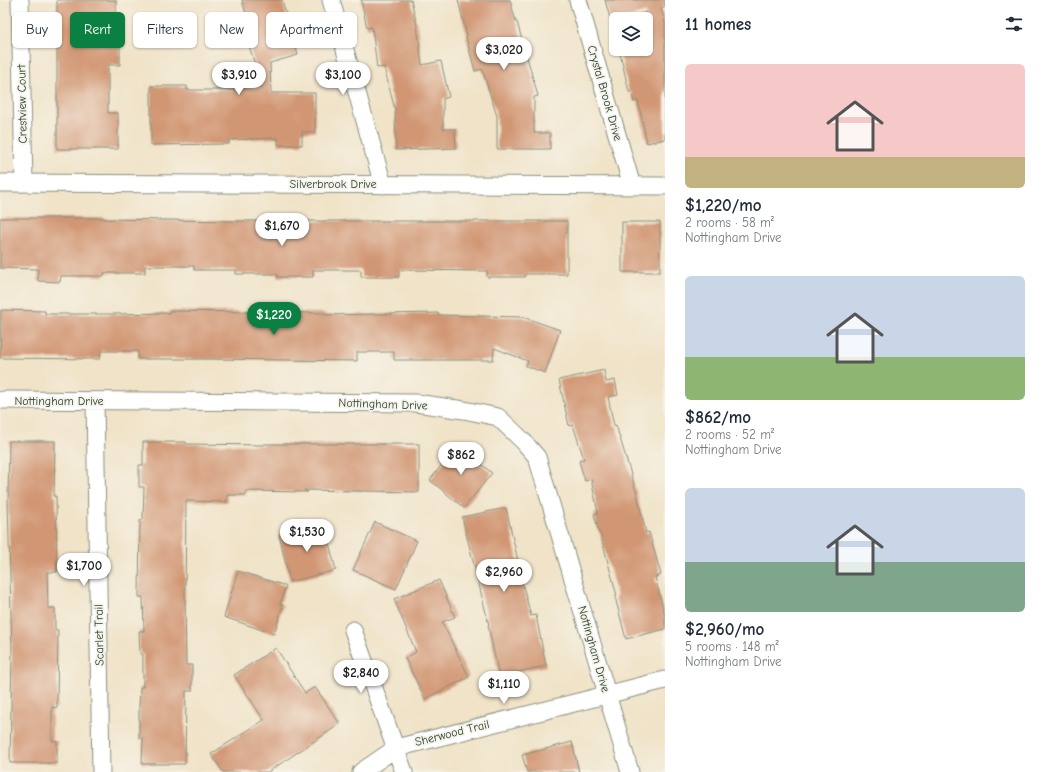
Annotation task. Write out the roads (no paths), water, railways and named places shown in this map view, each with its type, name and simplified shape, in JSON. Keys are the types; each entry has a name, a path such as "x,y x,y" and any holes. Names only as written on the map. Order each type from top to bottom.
{"street":[{"name":"Crestview Court","path":"20,0 24,183"},
{"path":"331,0 383,184"},
{"name":"Crystal Brook Drive","path":"578,0 632,186"},
{"name":"Silverbrook Drive","path":"0,183 665,186"},
{"name":"Nottingham Drive","path":"3,400 416,403 498,417 523,440 537,457 630,772"},
{"name":"Scarlet Trail","path":"95,401 101,772"},
{"path":"353,630 404,772"},
{"name":"Sherwood Trail","path":"361,772 396,748 665,680"}]}
